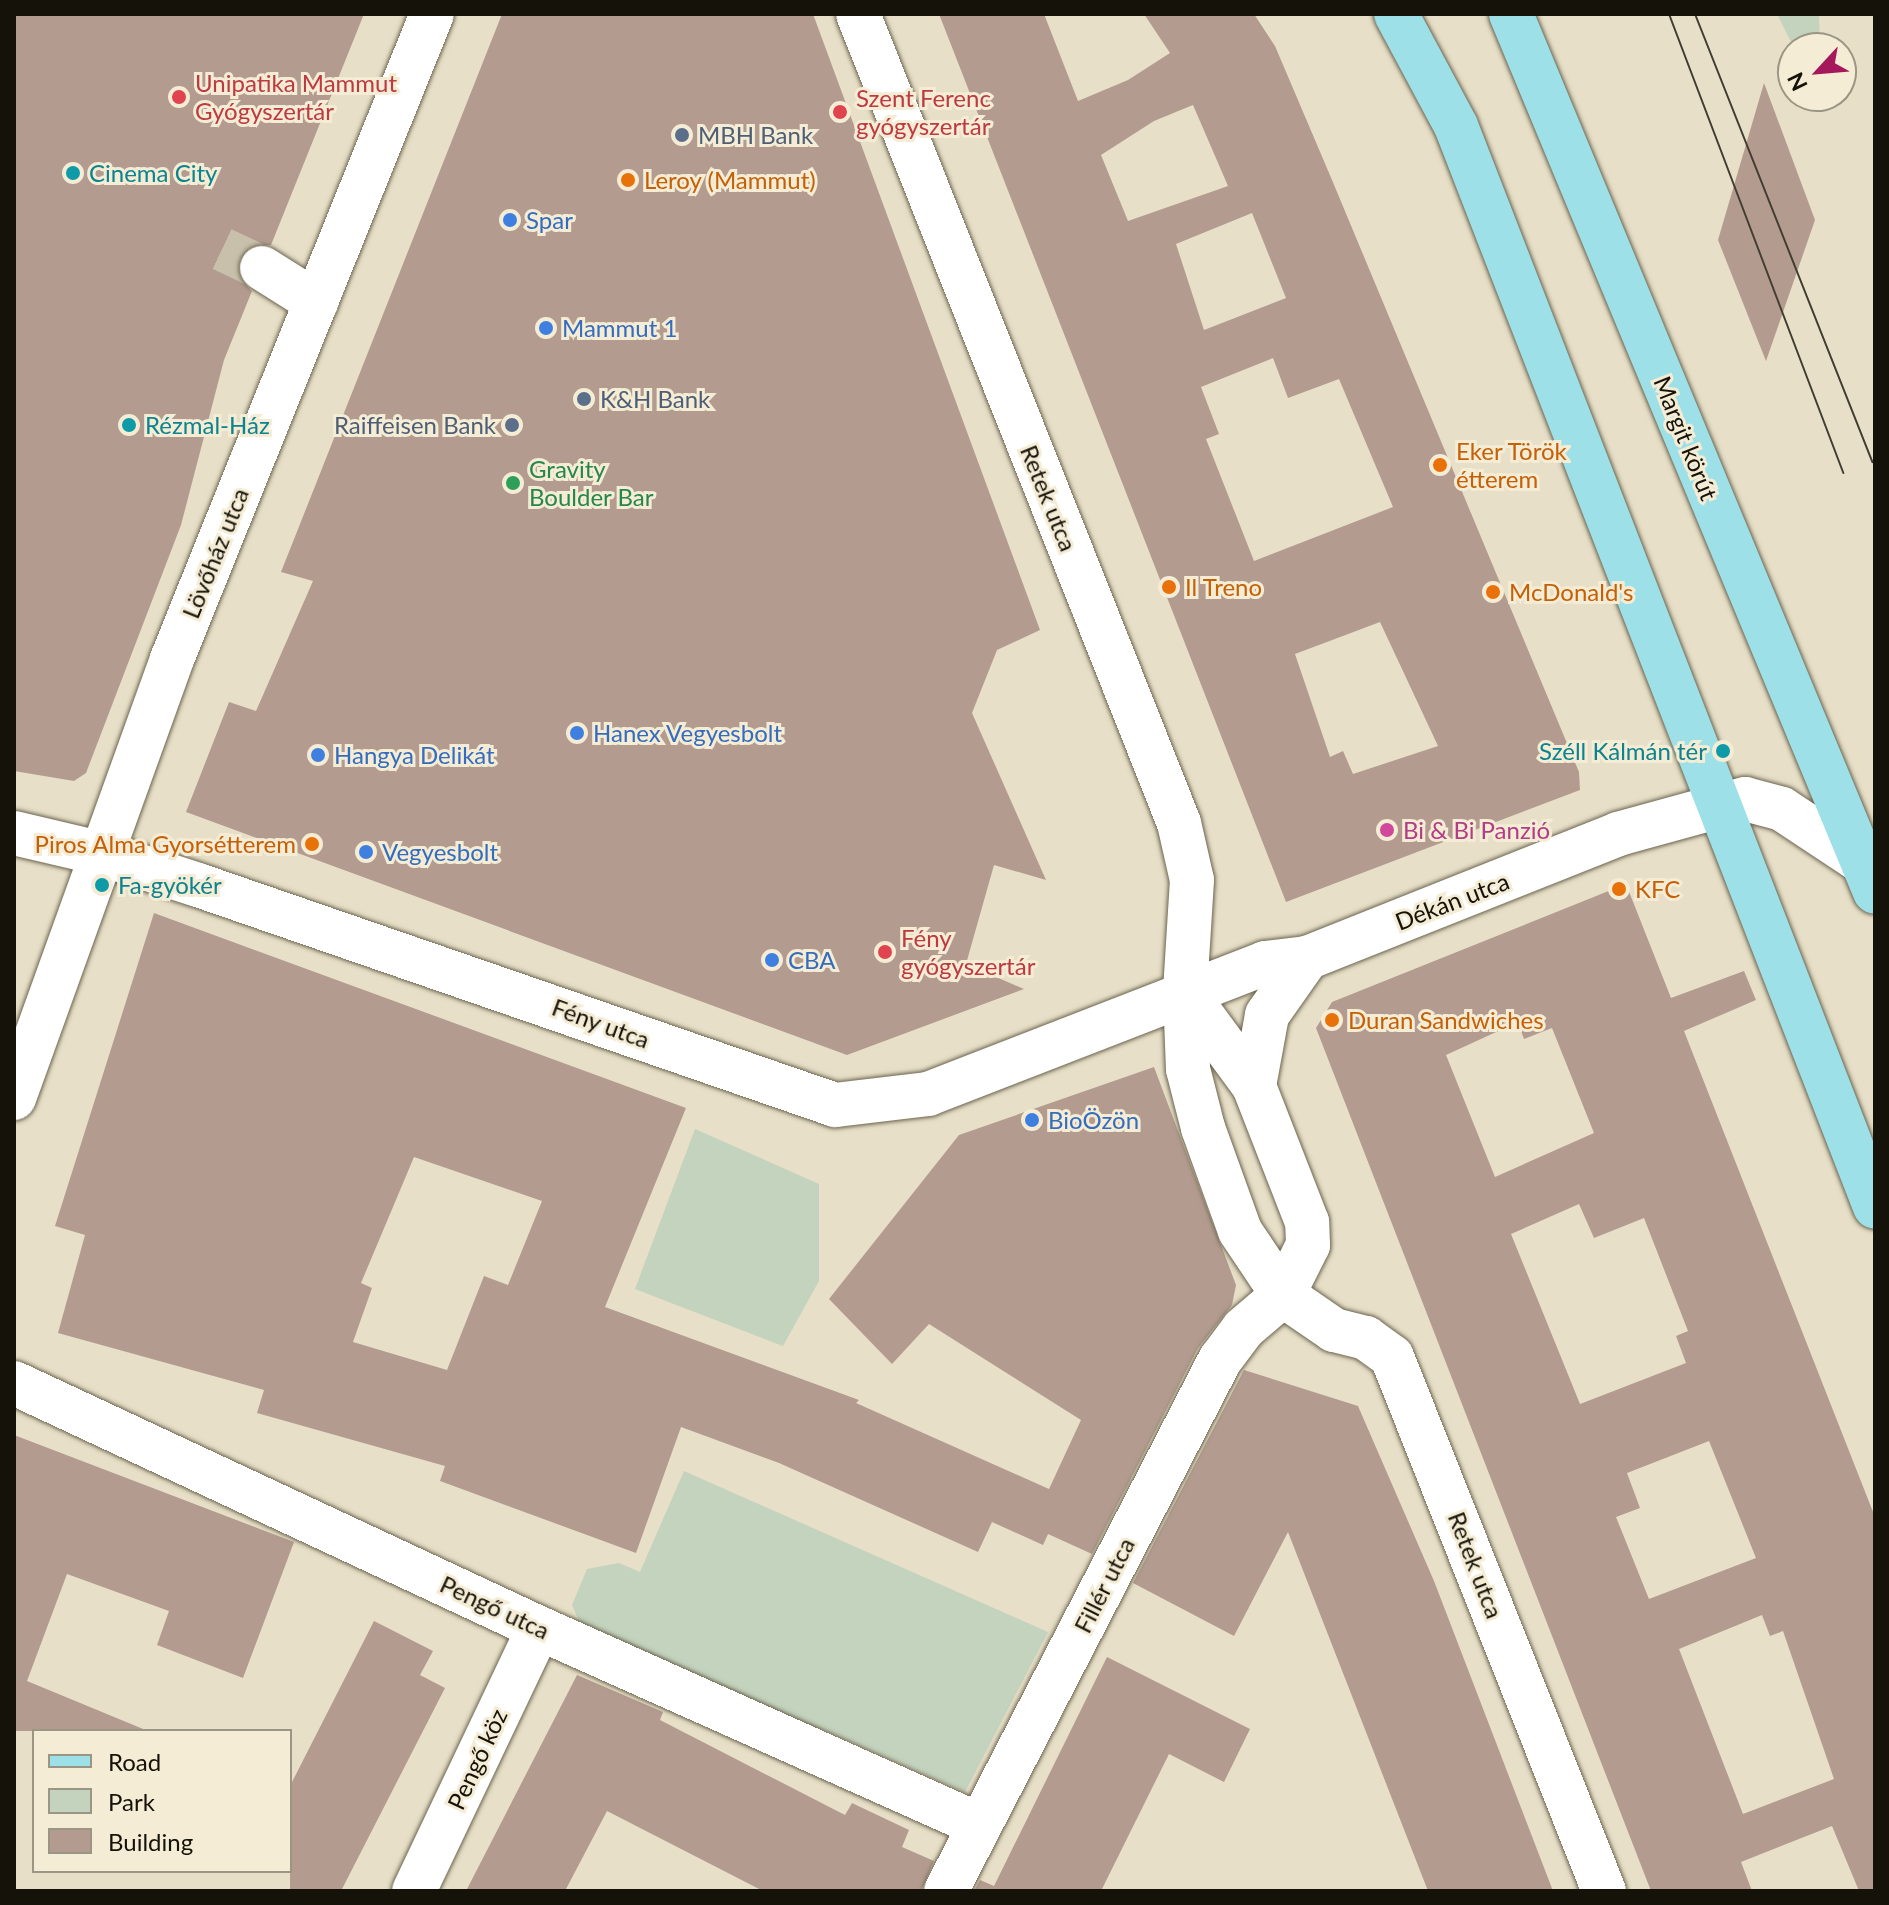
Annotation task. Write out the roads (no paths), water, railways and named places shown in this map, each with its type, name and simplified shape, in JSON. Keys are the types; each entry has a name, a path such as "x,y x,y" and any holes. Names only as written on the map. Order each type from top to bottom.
{"main road":[{"path":"1396,14 1456,126 1875,1207"},
{"name":"Margit körút","path":"1517,19 1869,877"}],"street":[{"name":"Lövőház utca","path":"14,1098 78,928 99,853 432,14"},
{"name":"Retek utca","path":"858,14 1179,823 1192,880 1185,992 1188,1069 1203,1128 1240,1231 1283,1295 1334,1330 1366,1338 1392,1357 1604,1891"},
{"path":"262,268 316,302"},
{"path":"1718,807 1745,799 1765,803 1869,877"},
{"name":"Dékán utca","path":"1185,992 1265,963 1307,958 1618,834 1718,807"},
{"name":"Fény utca","path":"14,833 99,853 835,1105 928,1094 1185,992"},
{"path":"1254,1086 1267,1015 1307,958"},
{"path":"1185,992 1254,1086 1307,1222 1308,1245 1283,1295"},
{"name":"Fillér utca","path":"946,1891 1220,1360 1243,1329 1283,1295"},
{"name":"Pengő utca","path":"14,1383 539,1628 980,1825"},
{"name":"Pengő köz","path":"414,1891 539,1628"}],"tunnel":[{"path":"222,249 262,268"}],"tram line":[{"path":"1669,14 1843,473"},
{"path":"1695,14 1872,462"}],"place":[{"name":"Unipatika Mammut Gyógyszertár","path":"179,97"},
{"name":"Szent Ferenc gyógyszertár","path":"840,112"},
{"name":"MBH Bank","path":"682,135"},
{"name":"Cinema City","path":"73,173"},
{"name":"Leroy (Mammut)","path":"628,180"},
{"name":"Spar","path":"510,220"},
{"name":"Mammut 1","path":"546,328"},
{"name":"K&H Bank","path":"584,399"},
{"name":"Rézmal-Ház","path":"129,425"},
{"name":"Raiffeisen Bank","path":"512,425"},
{"name":"Eker Török étterem","path":"1440,465"},
{"name":"Gravity Boulder Bar","path":"513,483"},
{"name":"Il Treno","path":"1169,587"},
{"name":"McDonald's","path":"1493,592"},
{"name":"Hanex Vegyesbolt","path":"577,733"},
{"name":"Széll Kálmán tér","path":"1723,751"},
{"name":"Hangya Delikát","path":"318,755"},
{"name":"Bi & Bi Panzió","path":"1387,830"},
{"name":"Piros Alma Gyorsétterem","path":"312,844"},
{"name":"Vegyesbolt","path":"366,852"},
{"name":"Fa-gyökér","path":"102,885"},
{"name":"KFC","path":"1619,889"},
{"name":"Fény gyógyszertár","path":"885,952"},
{"name":"CBA","path":"772,960"},
{"name":"Duran Sandwiches","path":"1332,1020"},
{"name":"BioÖzön","path":"1032,1120"}]}
